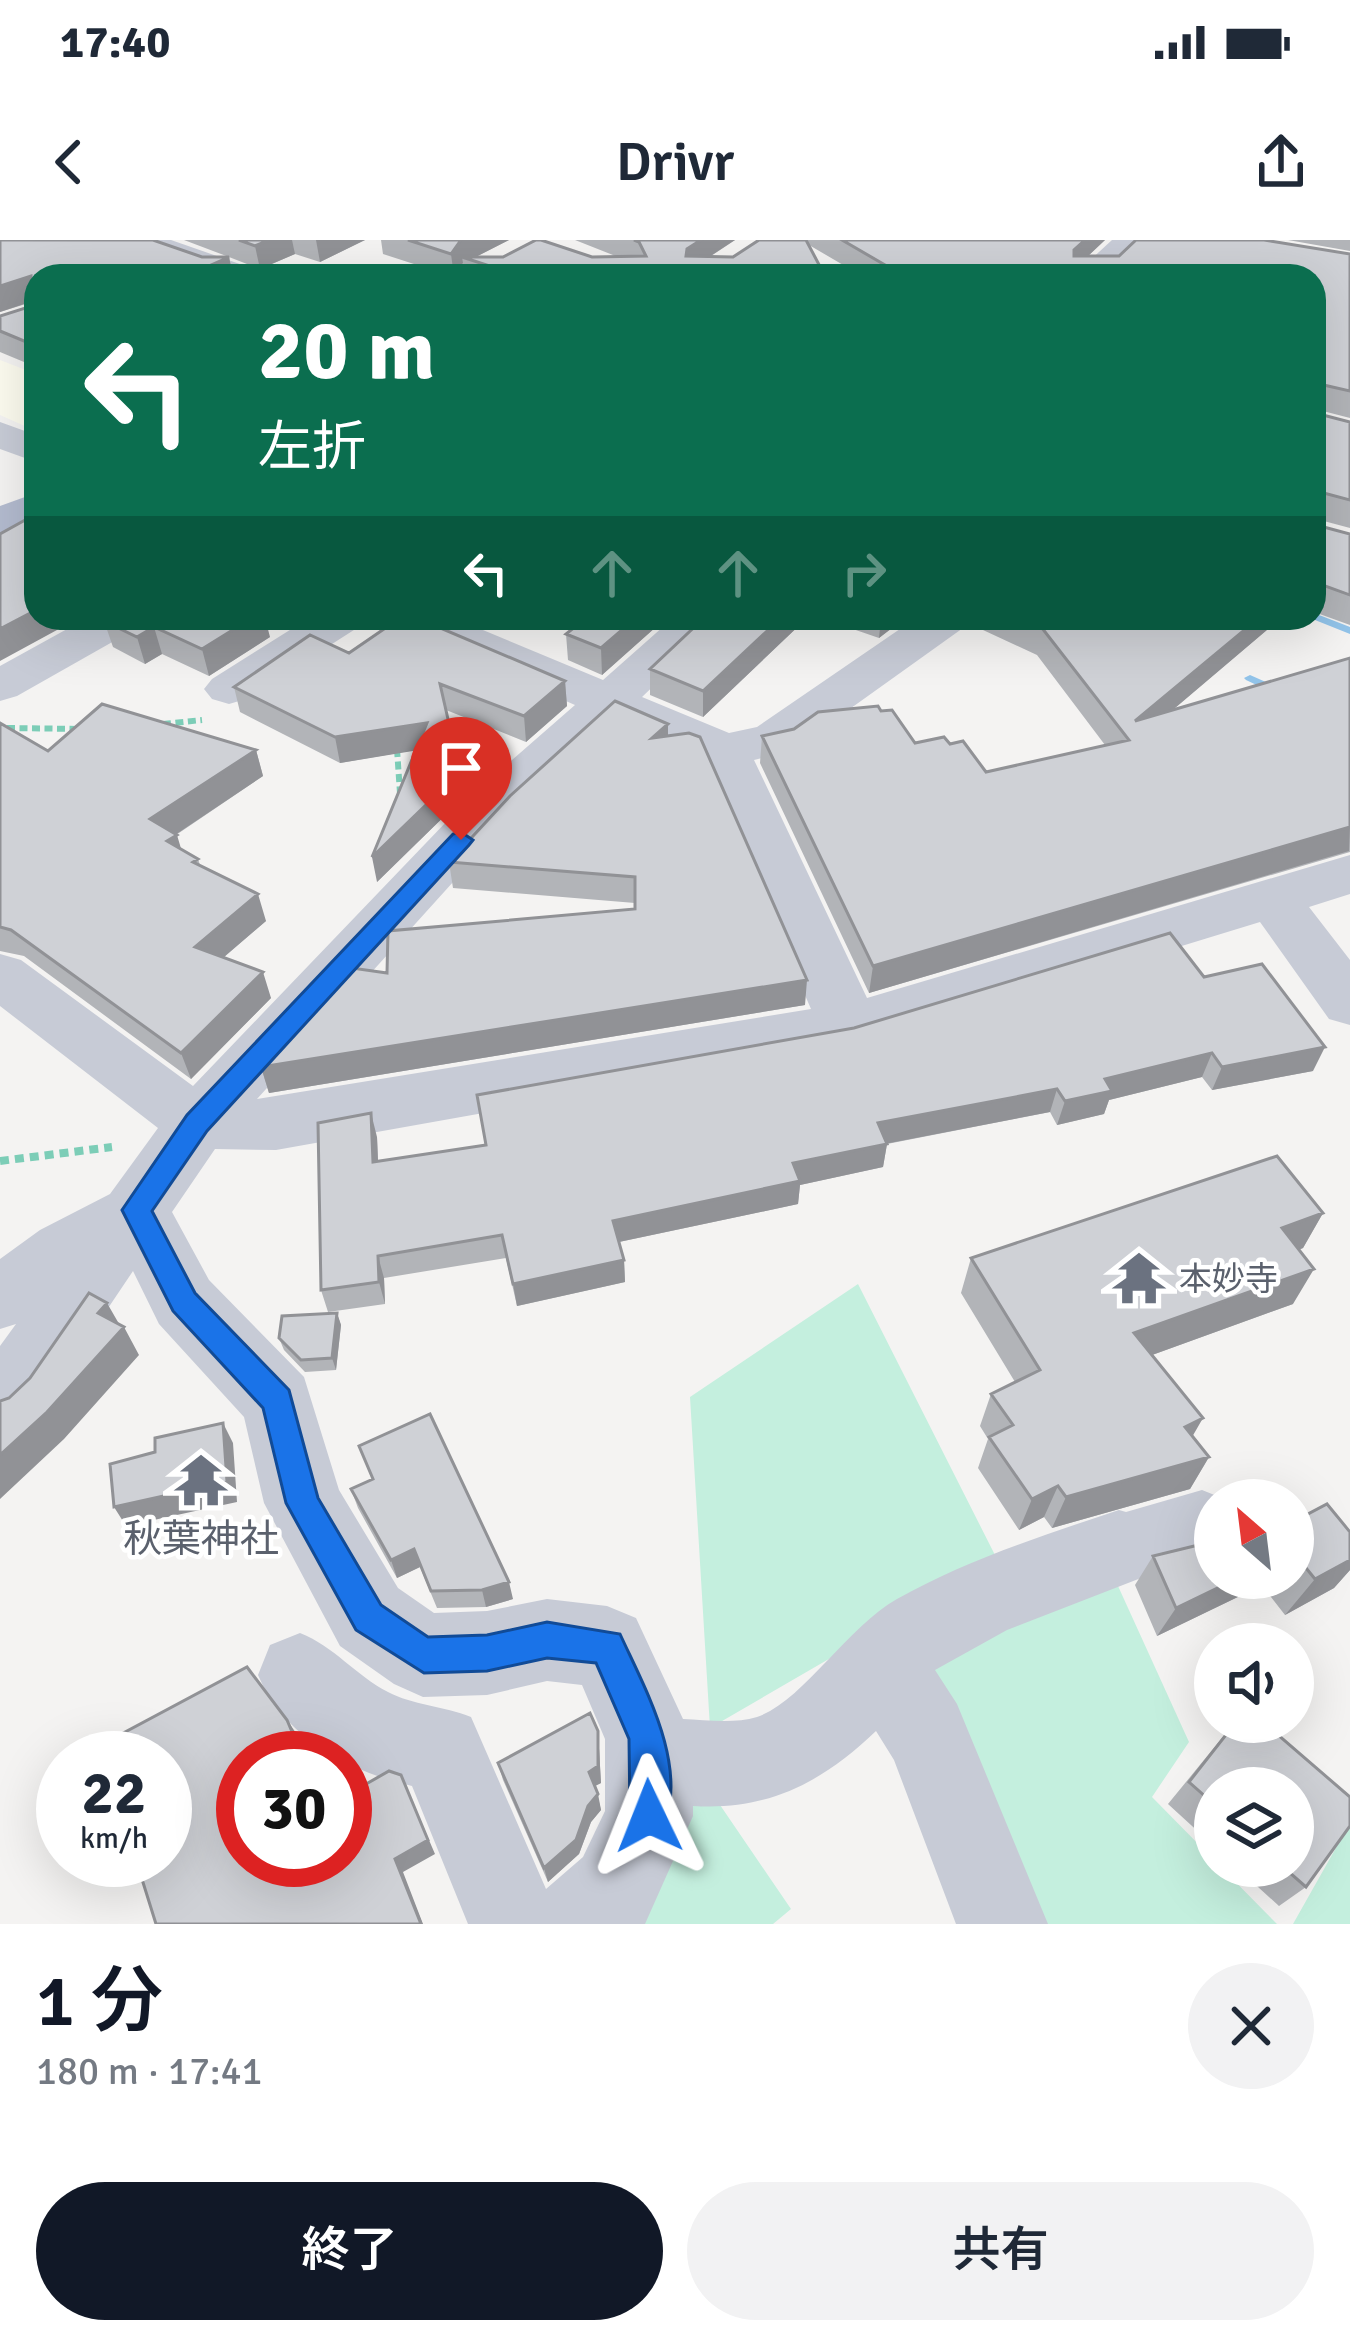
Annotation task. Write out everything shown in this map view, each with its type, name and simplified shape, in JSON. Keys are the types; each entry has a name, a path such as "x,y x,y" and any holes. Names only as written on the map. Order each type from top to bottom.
{"street":[{"path":"139,240 189,246 221,264"},
{"path":"1104,264 1132,240"},
{"path":"149,264 189,246"},
{"path":"0,686 100,630"},
{"path":"229,689 322,630"},
{"path":"443,630 724,750 773,740 930,630"},
{"path":"0,1396 19,1379 197,1123 491,808 688,630"},
{"path":"724,750 849,1025"},
{"path":"0,975 197,1123 276,1125 849,1025 1350,874"},
{"path":"1272,898 1350,1004"},
{"path":"0,1299 64,1250 136,1210"},
{"path":"136,1210 184,1302 278,1401 303,1503 369,1617 424,1655 487,1653 547,1640 607,1647 648,1738 649,1816 615,1889 577,1924"},
{"path":"647,1760 730,1767 787,1753 849,1698 893,1648 983,1595 1156,1539"},
{"path":"880,1662 927,1733 1002,1924"},
{"path":"300,1676 350,1721 384,1739 440,1748 514,1924"}],"path":[{"path":"396,733 399,803"},
{"path":"0,1161 139,1144 197,1123"}],"shaded area":[{"path":"0,360 24,369 24,426 0,415"}],"green space":[{"path":"858,1284 998,1561 710,1728 690,1397"},
{"path":"1113,1575 1189,1742 1152,1797 1194,1840 1194,1887 1241,1887 1277,1924 1021,1924 909,1668"},
{"path":"674,1792 718,1802 791,1909 773,1924 613,1924"},
{"path":"1350,1823 1350,1924 1293,1924"}],"building":[{"path":"0,240 153,240 202,257 229,257 213,264 24,264 24,278 0,286"},
{"path":"408,240 461,240 451,254"},
{"path":"536,240 592,257 646,256 634,240 701,240 687,249 686,256 733,257 759,240 806,240 819,264 484,264 462,257 503,257"},
{"path":"842,240 1085,240 1074,256 1119,256 1136,240 1264,240 1350,254 1350,391 1326,386 1326,264 883,264"},
{"path":"24,308 24,341 0,331 0,316"},
{"path":"1326,416 1350,422 1350,500 1326,494"},
{"path":"24,521 24,616 0,629 0,534"},
{"path":"1326,528 1350,534 1350,595 1326,586"},
{"path":"123,630 149,630 137,637"},
{"path":"161,630 233,630 202,649"},
{"path":"383,630 445,630 565,681 524,716 440,684 460,772 372,857 427,723 335,737 234,687 310,635 349,653"},
{"path":"571,630 622,630 601,648 566,634"},
{"path":"691,630 768,630 703,691 650,669"},
{"path":"1044,630 1245,630 1135,721 1350,658 1350,827 873,966 762,736 794,729 818,712 878,706 881,711 892,710 915,743 944,737 950,744 963,741 986,772 1129,740"},
{"path":"615,701 668,724 652,738 689,733 700,737 807,980 261,1067 352,968 387,973 388,931 635,909 635,877 449,862 510,796"},
{"path":"102,704 256,750 150,819 177,835 167,841 198,859 193,862 258,894 195,947 263,972 181,1053 11,930 0,927 0,723 48,751"},
{"path":"1170,933 1204,977 1262,964 1325,1047 1222,1067 1212,1053 1105,1079 1112,1091 1065,1101 1057,1089 878,1123 887,1144 793,1163 800,1181 613,1221 624,1260 513,1284 502,1235 378,1256 379,1282 321,1290 318,1123 371,1113 373,1162 486,1145 477,1095 854,1028"},
{"path":"1277,1156 1323,1213 1282,1228 1314,1269 1134,1333 1203,1418 1185,1427 1209,1457 1066,1497 1058,1486 1032,1499 989,1437 1013,1425 991,1394 1040,1370 971,1258"},
{"path":"89,1293 107,1303 98,1313 124,1327 47,1412 0,1455 0,1401 30,1378"},
{"path":"337,1313 332,1358 301,1360 279,1338 282,1316"},
{"path":"430,1414 509,1582 482,1590 431,1591 414,1549 391,1560 351,1489 373,1479 359,1446"},
{"path":"223,1423 227,1482 114,1507 110,1464 155,1452 155,1438"},
{"path":"1327,1504 1350,1532 1350,1560 1315,1579 1314,1578 1314,1511"},
{"path":"1194,1546 1195,1599 1176,1608 1153,1556"},
{"path":"247,1667 292,1731 216,1731 216,1887 372,1887 372,1781 389,1771 401,1775 428,1840 395,1859 421,1924 156,1924 144,1887 192,1887 192,1731 127,1731"},
{"path":"590,1713 598,1731 598,1766 589,1772 598,1794 588,1806 576,1840 544,1868 498,1763"},
{"path":"1220,1743 1287,1743 1350,1797 1350,1826 1314,1876 1314,1767 1201,1767"}],"waterway":[{"path":"1326,621 1350,631"},
{"path":"1250,678 1280,692"}],"place":[{"name":"本妙寺","path":"1139,1278"},
{"name":"秋葉神社","path":"201,1480"}],"route":[{"path":"461,840 197,1123 136,1210 184,1302 278,1401 303,1503 369,1617 424,1655 487,1653 547,1640 607,1647 648,1738 649,1816"}]}
